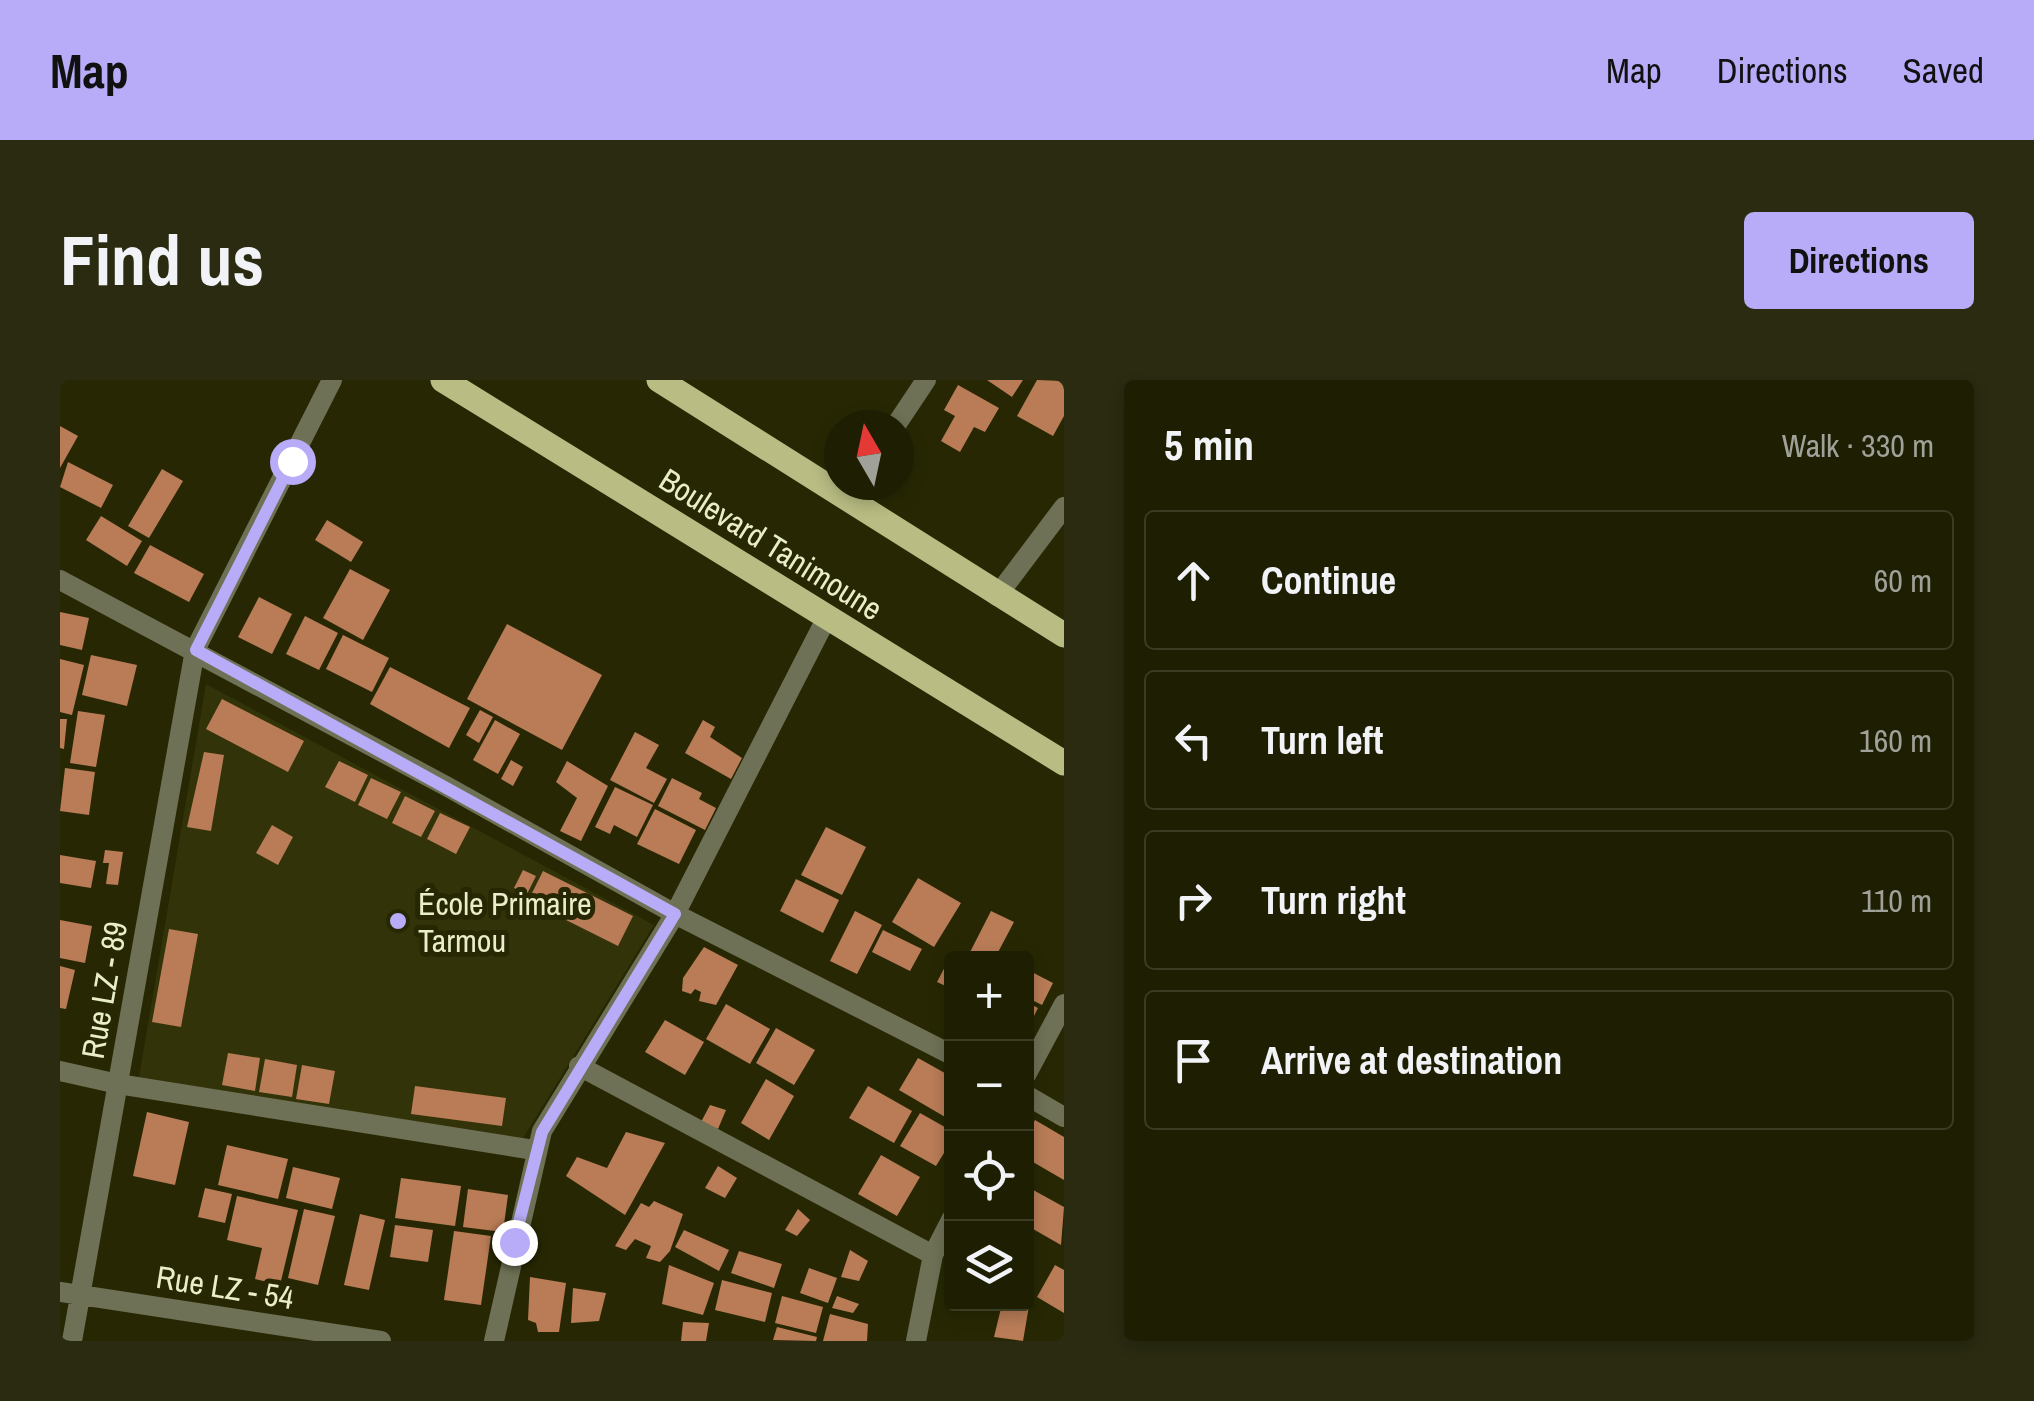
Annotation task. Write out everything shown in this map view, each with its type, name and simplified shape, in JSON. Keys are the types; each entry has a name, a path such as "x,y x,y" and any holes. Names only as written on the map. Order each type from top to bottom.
{"main road":[{"name":"Boulevard Tanimoune","path":"443,380 1064,763"},
{"path":"659,380 824,477"},
{"path":"861,500 997,596 1064,635"}],"street":[{"name":"Rue LZ - 89","path":"72,1341 70,1294 118,1084 196,650 332,380"},
{"path":"906,410 926,380"},
{"path":"997,596 1064,507"},
{"path":"60,580 196,650 675,914 944,1051"},
{"path":"494,1341 534,1150 579,1066 675,914 827,617"},
{"path":"1034,1060 1064,1004"},
{"path":"579,1066 934,1256"},
{"path":"60,1071 118,1084 534,1150"},
{"path":"1034,1100 1064,1117"},
{"path":"916,1341 934,1256 951,1221"},
{"name":"Rue LZ - 54","path":"70,1294 380,1341"}],"shaded area":[{"path":"206,684 654,925 522,1140 139,1077"}],"building":[{"path":"987,380 1023,380 1012,397"},
{"path":"1037,380 1064,381 1064,416 1053,436 1017,416"},
{"path":"958,385 999,408 985,432 974,427 960,452 941,441 955,416 944,410"},
{"path":"60,426 78,436 60,468"},
{"path":"68,462 113,485 101,508 60,487"},
{"path":"162,469 183,481 149,538 128,526"},
{"path":"101,516 142,541 127,566 86,540"},
{"path":"327,520 363,542 351,562 315,540"},
{"path":"150,545 204,574 189,602 134,573"},
{"path":"350,569 390,590 363,640 323,618"},
{"path":"259,597 292,614 272,654 238,637"},
{"path":"60,612 89,618 82,650 60,645"},
{"path":"305,616 338,633 319,670 286,654"},
{"path":"507,624 602,675 562,750 467,699"},
{"path":"343,635 389,658 372,692 326,669"},
{"path":"91,655 137,665 127,706 82,695"},
{"path":"60,659 84,665 72,715 60,712"},
{"path":"390,667 470,708 449,748 370,704"},
{"path":"222,699 304,741 288,772 206,729"},
{"path":"480,710 493,717 479,743 466,735"},
{"path":"78,711 105,715 96,767 70,763"},
{"path":"60,719 67,719 64,749 60,748"},
{"path":"495,720 520,734 498,774 473,760"},
{"path":"703,720 715,727 710,737 742,758 731,779 685,753"},
{"path":"635,732 659,745 646,768 667,779 654,803 610,780"},
{"path":"204,752 224,755 211,831 187,827"},
{"path":"511,760 523,767 513,786 501,779"},
{"path":"339,761 368,775 355,802 325,787"},
{"path":"567,761 608,786 581,841 560,831 577,798 556,782"},
{"path":"65,768 95,772 89,815 60,811"},
{"path":"371,778 401,792 387,819 358,805"},
{"path":"672,778 702,793 699,799 716,808 705,830 658,806"},
{"path":"615,787 653,805 637,837 614,825 610,834 595,827"},
{"path":"405,796 435,811 421,837 392,823"},
{"path":"655,809 696,830 679,864 637,844"},
{"path":"440,813 470,827 456,854 427,839"},
{"path":"272,825 293,837 278,865 256,853"},
{"path":"826,827 866,847 842,895 801,875"},
{"path":"105,850 123,852 118,885 106,884 109,863 103,863"},
{"path":"60,855 96,861 91,888 60,883"},
{"path":"523,870 536,876 527,894 514,888"},
{"path":"543,871 633,916 618,946 528,901"},
{"path":"918,878 961,903 934,947 892,922"},
{"path":"796,879 839,900 823,933 780,911"},
{"path":"855,911 882,925 857,974 830,961"},
{"path":"991,911 1014,922 999,951 971,951"},
{"path":"60,920 92,926 85,963 60,958"},
{"path":"169,929 198,934 181,1027 152,1022"},
{"path":"883,930 922,949 910,971 872,952"},
{"path":"704,947 738,965 716,1005 699,1001 701,992 695,989 691,994 682,991 683,978"},
{"path":"60,966 75,970 66,1009 60,1008"},
{"path":"1034,973 1053,983 1042,1005 1034,1001"},
{"path":"726,1004 770,1029 750,1064 706,1039"},
{"path":"665,1020 704,1042 685,1075 645,1052"},
{"path":"776,1028 815,1050 794,1085 756,1063"},
{"path":"228,1053 260,1058 255,1091 222,1085"},
{"path":"918,1058 944,1073 944,1116 899,1090"},
{"path":"265,1059 297,1065 292,1097 259,1092"},
{"path":"302,1065 335,1071 329,1104 296,1099"},
{"path":"766,1079 794,1096 769,1140 741,1123"},
{"path":"415,1086 506,1098 502,1126 411,1114"},
{"path":"868,1086 912,1111 894,1143 849,1118"},
{"path":"710,1105 726,1110 718,1129 701,1122"},
{"path":"147,1112 189,1122 175,1185 133,1176"},
{"path":"920,1113 944,1126 944,1153 936,1166 900,1146"},
{"path":"1034,1122 1064,1137 1064,1180 1034,1163"},
{"path":"626,1132 665,1143 625,1215 566,1176 577,1157 607,1168"},
{"path":"227,1145 288,1159 278,1199 218,1185"},
{"path":"881,1155 920,1177 897,1216 858,1194"},
{"path":"718,1166 737,1178 725,1198 705,1188"},
{"path":"293,1167 340,1178 332,1209 286,1198"},
{"path":"401,1178 461,1186 455,1226 395,1218"},
{"path":"205,1188 232,1194 225,1223 198,1217"},
{"path":"468,1189 508,1195 503,1232 463,1227"},
{"path":"1034,1190 1064,1207 1061,1245 1034,1230"},
{"path":"237,1196 298,1210 280,1285 255,1279 262,1248 227,1240"},
{"path":"654,1201 683,1214 670,1251 660,1262 646,1258 651,1246 635,1239 626,1250 615,1246 641,1203 649,1207"},
{"path":"304,1209 335,1216 318,1285 288,1278"},
{"path":"798,1209 810,1220 797,1236 785,1230"},
{"path":"360,1214 385,1220 369,1290 344,1285"},
{"path":"395,1225 433,1230 428,1262 390,1257"},
{"path":"684,1230 729,1250 719,1271 675,1247"},
{"path":"454,1231 491,1236 481,1305 444,1300"},
{"path":"850,1250 868,1261 859,1281 841,1277"},
{"path":"739,1251 782,1264 774,1288 731,1273"},
{"path":"669,1265 714,1283 703,1315 662,1304"},
{"path":"1055,1265 1064,1270 1064,1313 1037,1297"},
{"path":"809,1268 837,1278 828,1303 800,1293"},
{"path":"530,1277 566,1283 559,1332 538,1332 536,1323 528,1320"},
{"path":"722,1280 772,1293 765,1322 715,1310"},
{"path":"573,1288 606,1293 599,1321 571,1323"},
{"path":"782,1296 823,1307 816,1333 775,1323"},
{"path":"837,1296 859,1304 853,1313 832,1308"},
{"path":"1000,1311 1028,1311 1023,1341 994,1337"},
{"path":"830,1314 868,1324 867,1341 823,1341"},
{"path":"683,1322 709,1323 706,1341 681,1341"},
{"path":"777,1327 817,1337 816,1341 773,1340"}],"place":[{"name":"École Primaire Tarmou","path":"398,921"}],"route":[{"path":"292,461 196,650 675,914 542,1132 534,1150 514,1242"}]}
